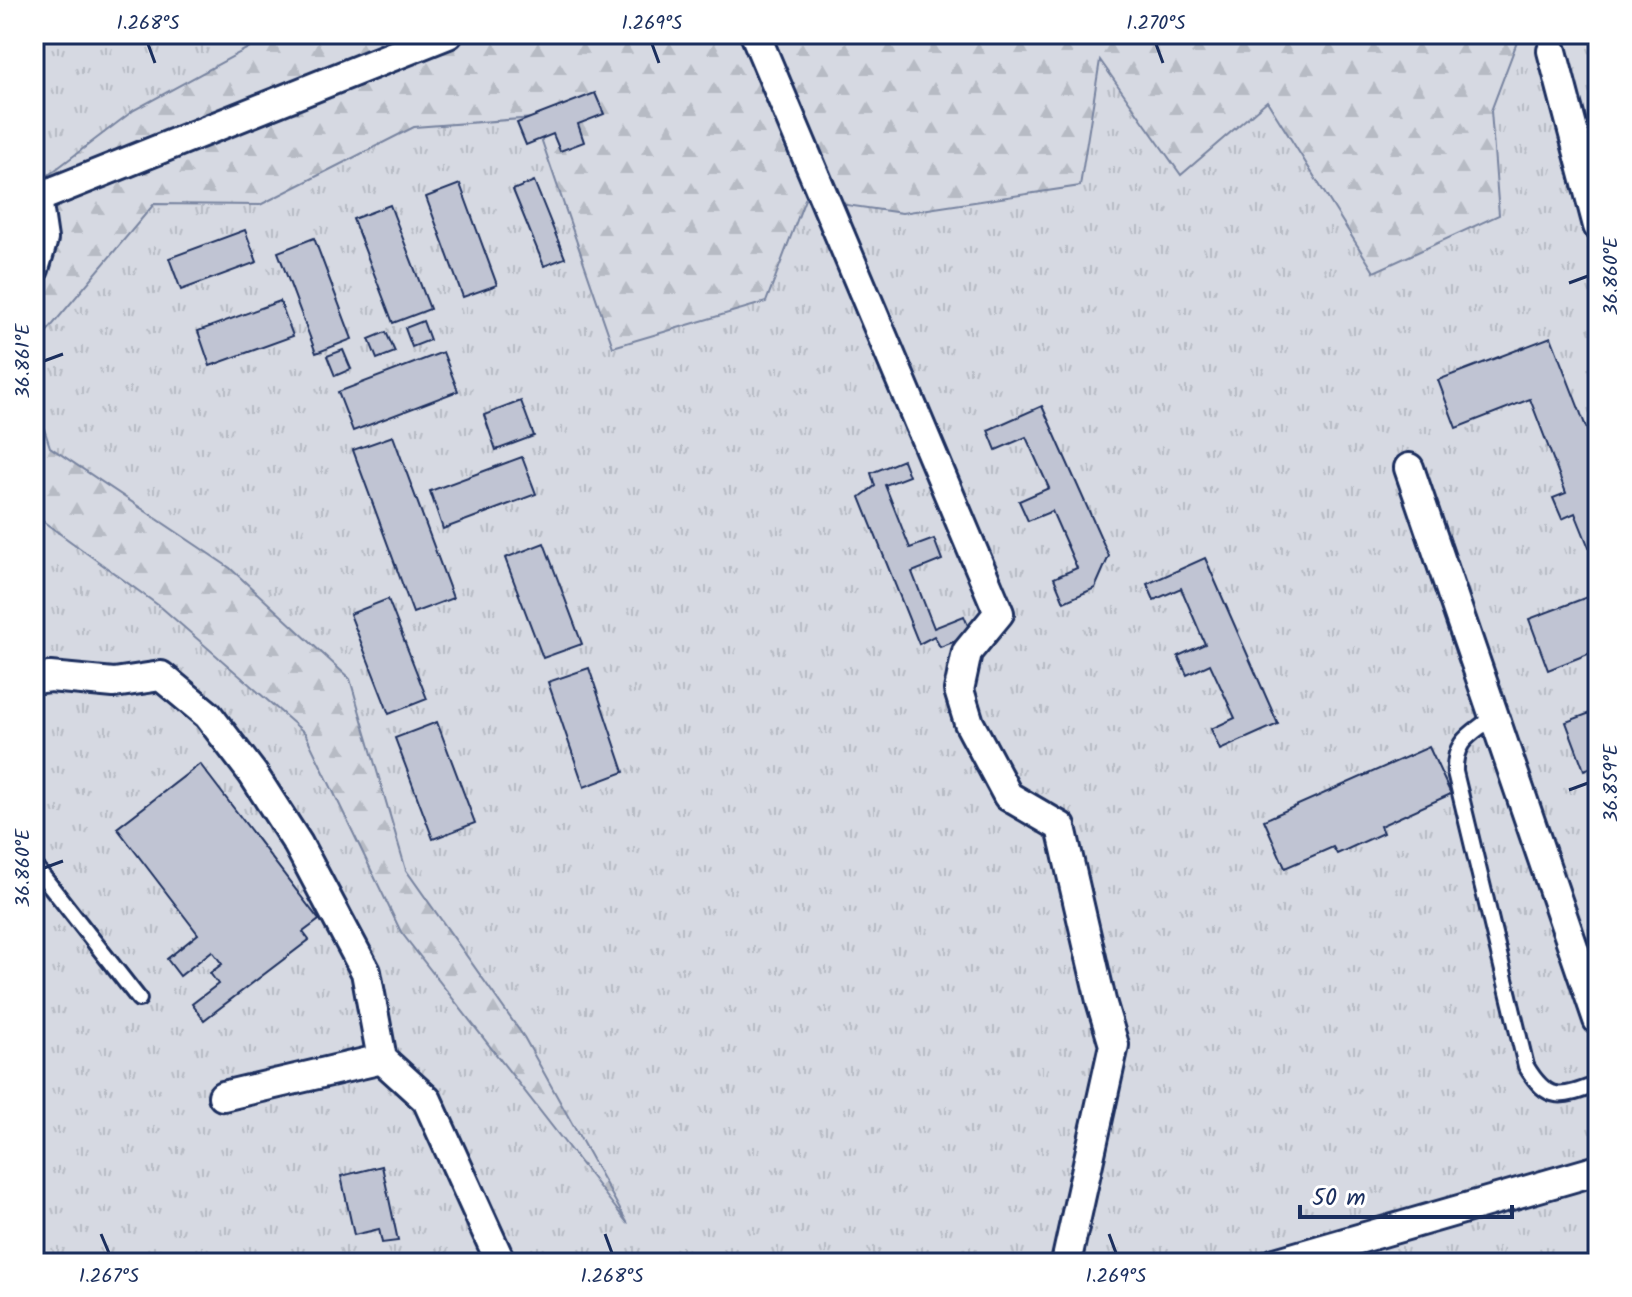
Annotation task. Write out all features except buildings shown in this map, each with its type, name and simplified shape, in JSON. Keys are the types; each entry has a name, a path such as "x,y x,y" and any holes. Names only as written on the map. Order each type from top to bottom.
{"street":[{"path":"34,269 43,239 35,197 448,34"},
{"path":"755,34 999,613 967,652 959,690 969,723 1008,796 1061,827 1114,1045 1066,1263"},
{"path":"1552,51 1598,226"},
{"path":"1409,468 1598,1020"},
{"path":"34,679 50,677 114,683 161,676 208,715 253,774 298,844 366,972 382,1059 427,1100 501,1263"},
{"path":"223,1096 382,1059"},
{"path":"1275,1263 1598,1170"}],"lane":[{"path":"1494,716 1458,745 1454,756 1455,772 1526,1066 1536,1083 1548,1094 1568,1096 1598,1084"},
{"path":"34,865 139,999"}],"green space":[{"path":"34,34 1598,34 1598,1263 34,1263"},
{"path":"274,34 1520,34 1491,111 1499,215 1374,272 1267,101 1181,175 1100,60 1080,186 902,213 805,199 766,302 613,347 534,118 414,127 260,205 154,204 34,347 34,186 134,110"},
{"path":"34,398 50,447 230,568 350,679 406,870 524,1037 628,1224 401,932 305,733 162,608 41,520 34,519"}]}
